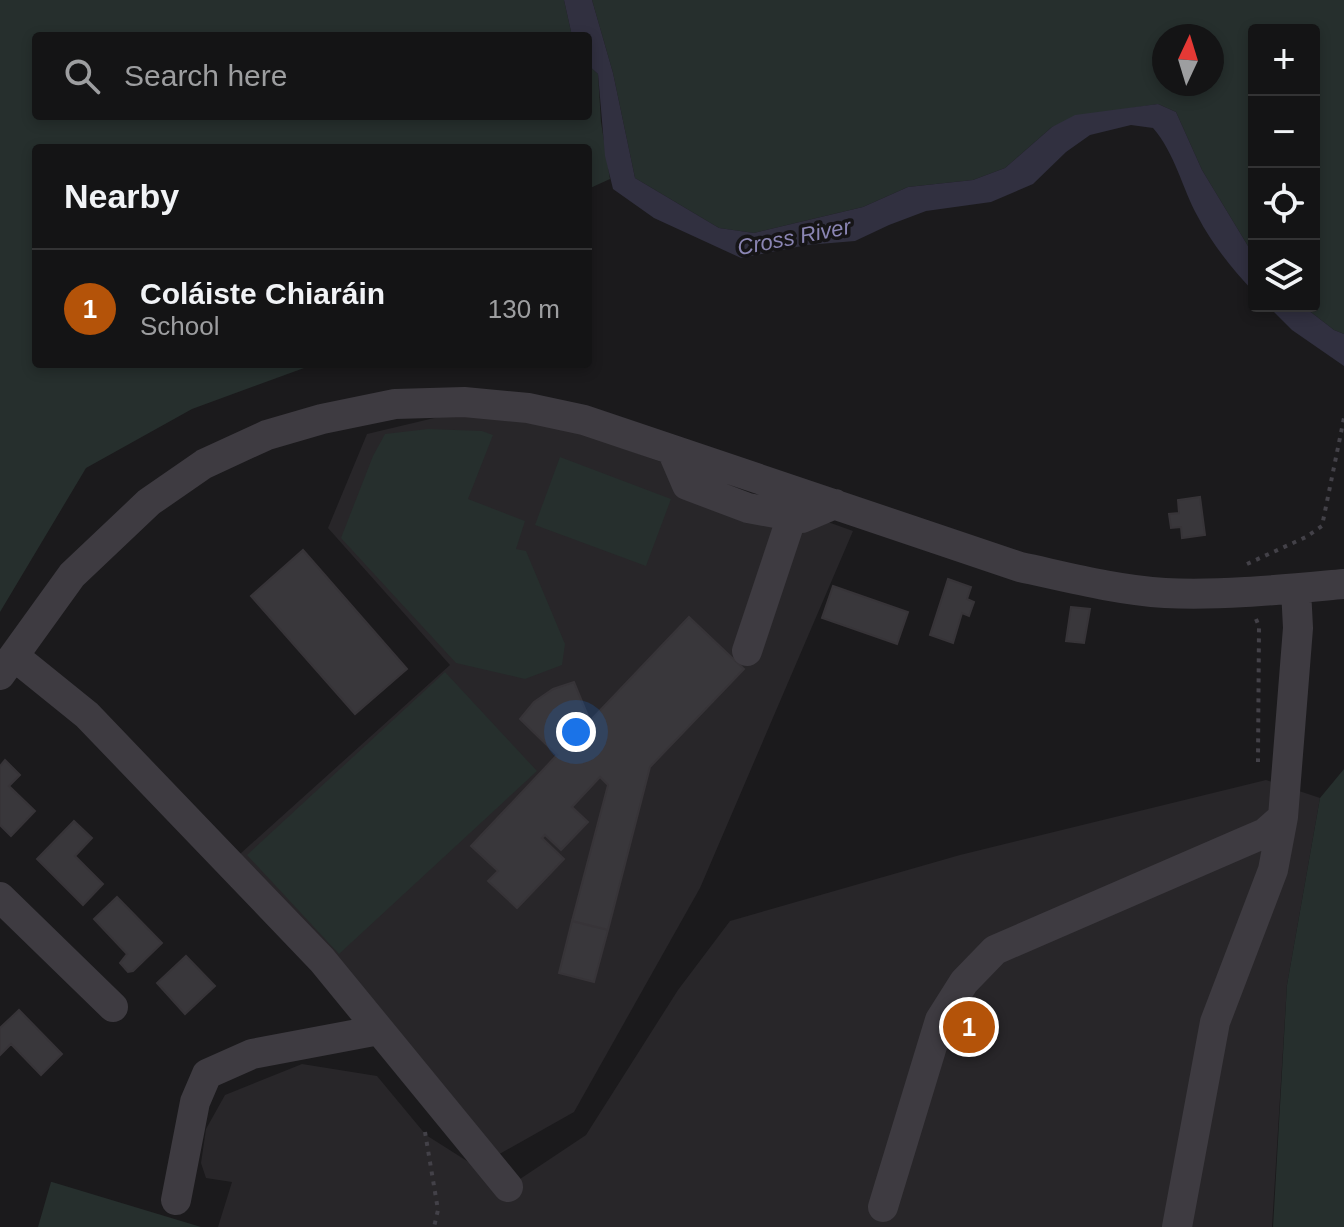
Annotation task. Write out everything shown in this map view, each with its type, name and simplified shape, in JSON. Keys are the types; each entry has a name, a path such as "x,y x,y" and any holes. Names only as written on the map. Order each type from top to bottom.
{"street":[{"path":"508,1187 322,960 87,715 7,666 72,575 149,502 204,464 267,435 322,419 395,404 464,402 528,408 584,420 1020,567 1090,583 1165,593 1296,589 1344,584"},
{"path":"672,450 687,485 748,508 802,518 835,504"},
{"path":"747,651 792,516"},
{"path":"1177,1227 1215,1022 1273,870 1283,817 1298,628 1296,589"},
{"path":"883,1207 940,1020 964,982 995,950 1265,833 1283,817"},
{"path":"0,897 113,1007"},
{"path":"176,1200 195,1102 207,1074 252,1054 379,1030"}],"path":[{"path":"1235,569 1306,537 1322,526 1344,418"},
{"path":"1249,612 1259,626 1258,767"},
{"path":"423,1120 438,1210 434,1227"}],"shaded area":[{"path":"0,0 564,0 571,32 32,32 32,120 592,120 592,69 598,74 601,122 610,179 592,187 592,144 32,144 32,368 304,368 192,409 86,468 0,612"},
{"path":"592,0 1344,0 1344,334 1311,312 1320,312 1320,24 1248,24 1248,246 1202,170 1176,112 1158,104 1100,113 1052,127 1005,168 973,180 908,187 863,207 754,233 719,228 635,178 613,73"},
{"path":"451,414 561,426 853,531 700,888 574,1112 496,1156 230,863 450,665 328,528 367,434"},
{"path":"428,429 482,431 493,435 468,499 525,521 516,549 526,551 565,644 562,665 525,679 456,663 341,538 373,456 385,434"},
{"path":"560,457 671,499 646,566 535,525"},
{"path":"445,672 537,771 339,954 247,855"},
{"path":"1344,769 1344,1227 1273,1227 1287,985 1320,798"},
{"path":"1266,780 1320,798 1287,985 1272,1227 218,1227 232,1182 206,1178 201,1163 206,1129 225,1095 302,1064 377,1076 426,1135 508,1187 586,1135 678,990 730,921 960,855"},
{"path":"52,1182 201,1227 38,1227"}],"water":[{"name":"Cross River","path":"564,0 592,0 613,73 635,178 719,228 754,233 863,207 908,187 973,180 1005,168 1052,127 1075,115 1158,104 1176,112 1202,170 1248,246 1248,286 1204,227 1161,138 1153,128 1131,125 1090,135 1066,152 1033,184 991,202 926,211 855,241 807,245 741,258 654,218 613,189 605,156 598,74 592,69 592,32 571,32"},
{"path":"1274,312 1311,312 1344,334 1344,366 1292,330"}],"building":[{"path":"1200,497 1205,535 1182,538 1181,527 1171,528 1169,514 1179,513 1178,500"},
{"path":"303,550 407,669 355,714 251,596"},
{"path":"948,579 971,587 967,599 974,602 969,616 962,613 953,643 930,635"},
{"path":"833,586 908,612 897,644 822,618"},
{"path":"1071,607 1090,609 1084,643 1066,641"},
{"path":"689,617 744,669 650,767 608,930 572,921 608,785 600,777 572,807 588,822 561,850 545,835 542,838 564,859 517,908 488,881 498,871 471,846 557,755 520,719 534,702 553,689 574,682 590,721"},
{"path":"5,760 20,775 9,786 35,811 11,836 0,825 0,766"},
{"path":"74,821 92,838 75,856 103,884 83,905 37,859"},
{"path":"117,897 162,943 133,971 128,972 120,963 127,954 94,919"},
{"path":"572,921 608,930 594,982 559,973"},
{"path":"186,956 215,986 185,1014 157,983"},
{"path":"19,1010 62,1054 41,1075 11,1044 0,1055 0,1028"}],"place":[{"name":"Coláiste Chiaráin","path":"969,1027"}]}
